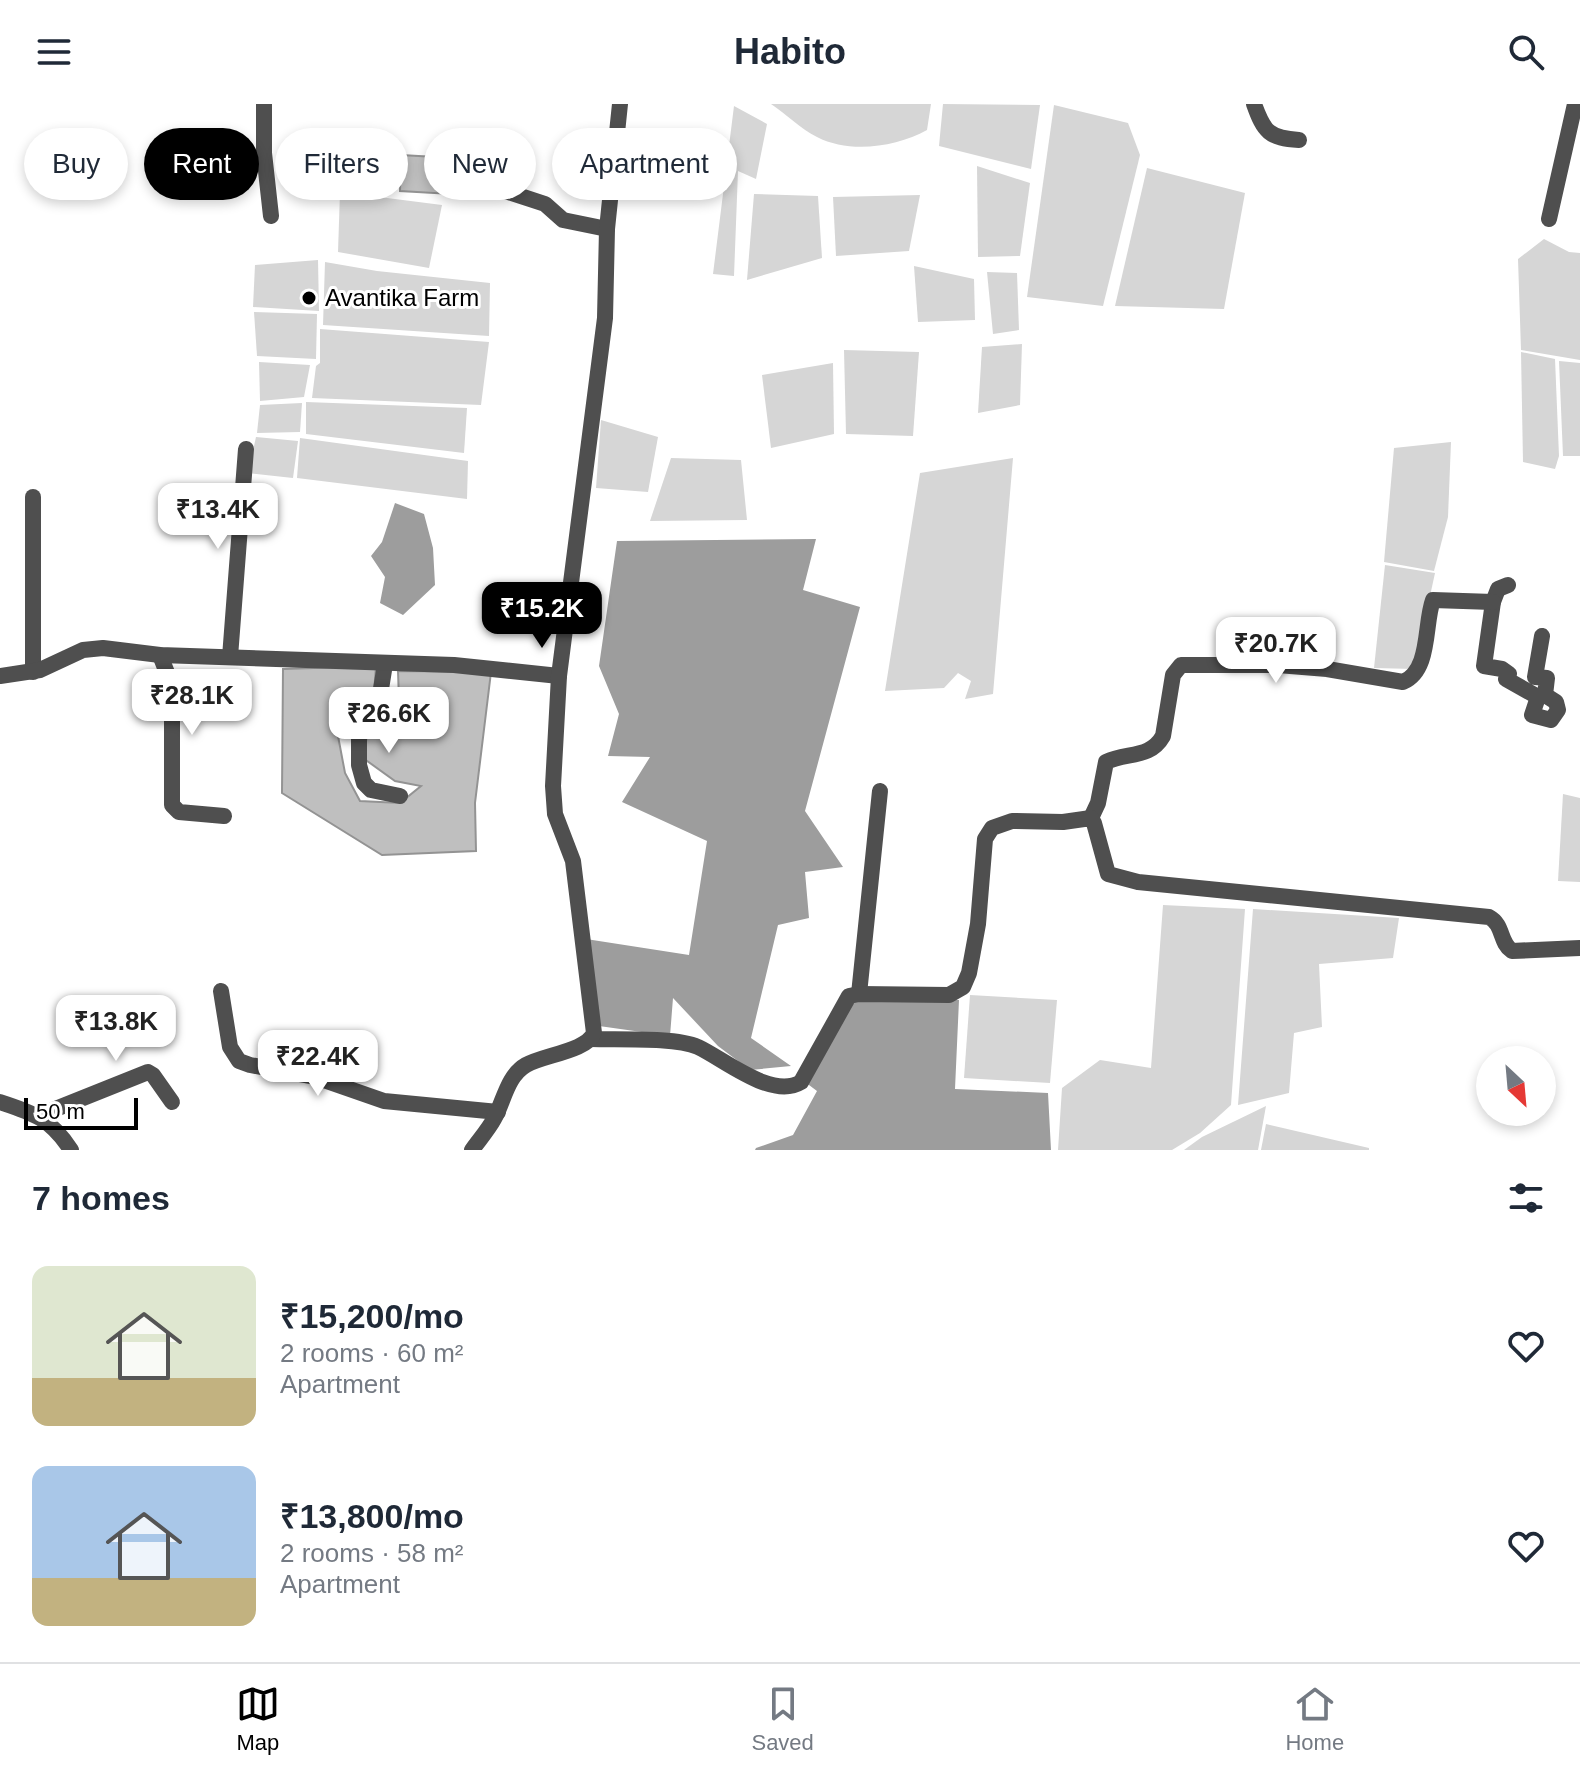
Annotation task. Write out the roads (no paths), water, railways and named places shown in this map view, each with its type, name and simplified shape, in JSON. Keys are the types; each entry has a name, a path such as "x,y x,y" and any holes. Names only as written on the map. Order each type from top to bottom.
{"street":[{"path":"264,104 264,153 271,216"},
{"path":"472,1150 498,1112 513,1077 520,1070 536,1060 587,1043 594,1033 573,861 554,807 559,676 601,354 607,288 607,229 620,104"},
{"path":"1254,104 1260,122 1272,136 1299,140"},
{"path":"1549,219 1575,104"},
{"path":"533,200 545,204 563,220 607,229"},
{"path":"230,657 246,449"},
{"path":"33,497 33,672"},
{"path":"1508,585 1498,589 1493,602 1484,666 1502,669 1509,674 1506,679 1538,697 1532,715 1551,720 1558,710 1556,702 1545,695 1547,678 1535,677 1542,636"},
{"path":"1493,602 1433,600 1421,660 1413,675 1403,682 1314,668 1181,665 1173,675 1163,736 1158,745 1146,753 1106,762 1098,803 1091,818 1106,871 1113,877 1489,917 1500,926 1506,946 1512,951 1580,948"},
{"path":"0,676 33,672 93,648 160,655 454,665 559,676"},
{"path":"160,655 169,678 172,701 172,805 179,812 224,816"},
{"path":"385,664 381,689 359,736 359,765 364,783 371,790 400,796"},
{"path":"859,994 880,791"},
{"path":"591,1039 686,1043 763,1082 792,1087 801,1082 846,998 859,994 949,995 963,987 969,973 978,924 985,839 992,828 1012,821 1063,822 1091,818"},
{"path":"221,991 230,1047 239,1061 315,1077 384,1101 498,1112"},
{"path":"38,1116 148,1072 172,1102"},
{"path":"0,1102 55,1126 71,1150"}],"place":[{"name":"Avantika Farm","path":"309,298"}]}
